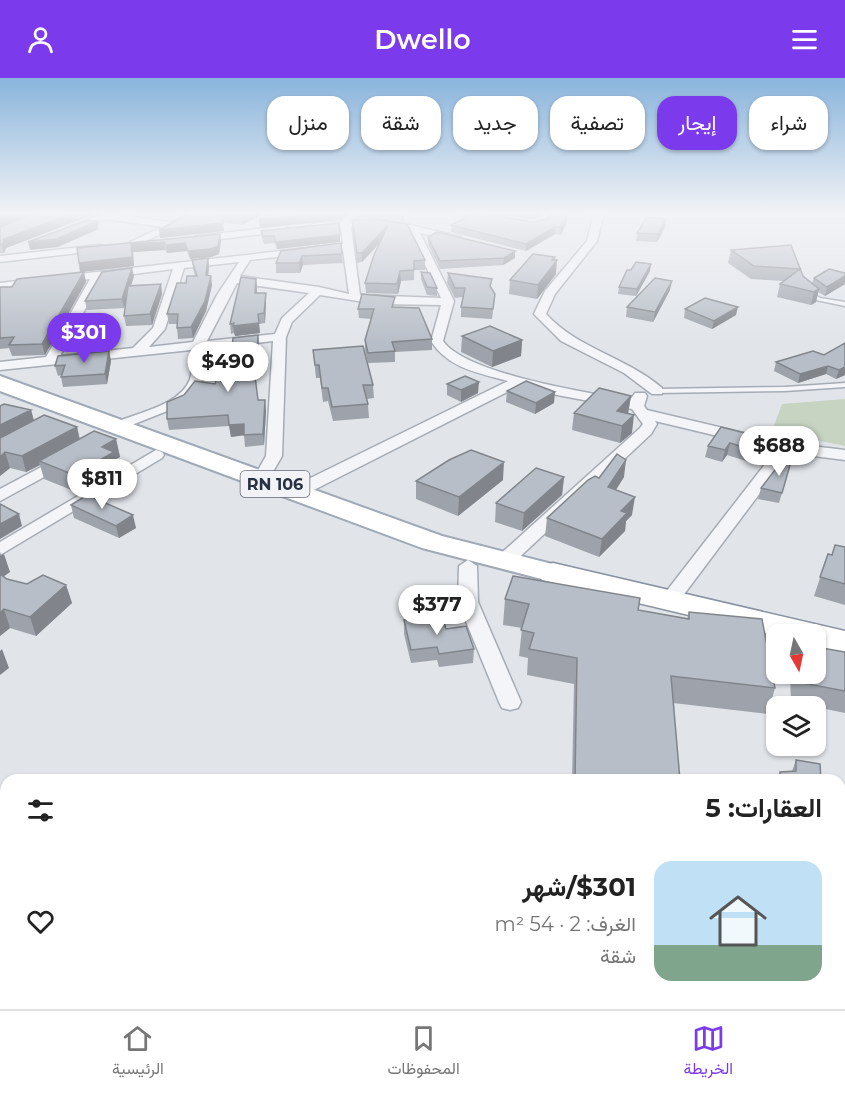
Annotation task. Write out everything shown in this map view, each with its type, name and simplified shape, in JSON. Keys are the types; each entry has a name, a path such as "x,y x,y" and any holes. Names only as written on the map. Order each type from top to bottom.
{"highway":[{"name":"RN 106","path":"547,579 669,601 768,624"},
{"name":"RN 106","path":"547,579 766,637"},
{"name":"RN 106","path":"826,638 845,642"},
{"path":"826,652 845,657"}],"main road":[{"name":"RN 106","path":"0,383 432,542 503,562 547,579"},
{"name":"RN 106","path":"0,397 418,551 468,566 547,579"}],"street":[{"path":"0,258 16,256"},
{"path":"1,288 252,256"},
{"path":"349,256 355,298"},
{"path":"427,256 448,301 445,321 437,341 443,350 457,361 519,381 786,448 845,455"},
{"path":"579,256 544,297 540,314 549,326 587,352 625,366 643,377 657,391"},
{"path":"118,426 180,402 197,378 198,345 223,296 247,257"},
{"path":"137,352 159,329 180,265"},
{"path":"50,361 62,344 98,274"},
{"path":"234,279 270,281 355,298 399,302 448,301"},
{"path":"261,479 274,456 280,337 286,321 319,290"},
{"path":"0,366 280,337"},
{"path":"296,492 519,381"},
{"path":"503,562 646,431 650,424 639,410 637,399 643,394 657,391"},
{"path":"669,601 786,448"},
{"path":"0,496 77,453"},
{"path":"0,550 156,455"},
{"path":"468,566 468,602 510,702"}],"lane":[{"path":"804,289 818,300 845,304"},
{"path":"657,391 785,389 845,385"}],"green space":[{"path":"845,399 845,446 772,431 782,404"}],"building":[{"path":"78,256 132,256 132,257 79,263"},
{"path":"279,256 302,256 299,263 276,263"},
{"path":"374,256 423,256 425,260 414,261 414,270 400,271 397,284 365,283"},
{"path":"438,256 506,256 504,258 440,261"},
{"path":"531,256 551,256 555,257 552,260 557,260 538,285 510,280"},
{"path":"740,256 795,256 803,276 819,289 814,292 780,284 800,269 754,266"},
{"path":"208,258 206,275 211,276 205,301 191,327 177,328 178,314 167,314 177,283 186,283 187,276 197,276 192,260"},
{"path":"636,262 651,264 637,289 619,287 627,270 631,270"},
{"path":"132,268 122,299 85,301 102,272"},
{"path":"829,269 845,273 845,276 827,287 814,278"},
{"path":"84,272 42,344 9,345 14,337 0,338 0,287 12,287 17,279"},
{"path":"421,272 430,273 437,288 427,287"},
{"path":"448,273 492,279 490,286 495,294 493,309 461,307 465,288 455,288"},
{"path":"241,277 256,279 255,293 266,293 264,313 258,314 259,323 233,326 234,323 230,324"},
{"path":"655,278 672,281 655,312 627,307"},
{"path":"161,284 150,314 124,316 128,286"},
{"path":"362,294 395,297 392,307 419,308 432,339 392,342 395,351 368,353 365,340 374,309 358,309"},
{"path":"705,298 738,307 714,321 685,309"},
{"path":"490,326 522,340 493,351 462,336"},
{"path":"258,335 256,368 254,368 258,400 265,400 263,434 244,435 244,424 229,425 228,415 167,419 167,402 184,395 195,381 215,384 217,378 229,377 233,338"},
{"path":"845,343 845,367 839,370 828,366 800,374 776,362 813,351 824,355"},
{"path":"363,346 373,385 363,385 368,404 332,407 328,388 322,388 319,365 315,365 313,350"},
{"path":"109,351 105,374 61,377 65,365 55,366 58,356"},
{"path":"465,376 479,382 461,390 447,384"},
{"path":"526,381 555,392 536,403 507,391"},
{"path":"599,388 631,396 617,411 634,415 622,426 574,413"},
{"path":"4,404 31,410 0,425 0,406"},
{"path":"44,415 77,427 22,456 5,452 0,457 0,438"},
{"path":"721,427 769,439 758,452 730,443 725,450 708,446"},
{"path":"94,431 116,439 102,447 114,452 74,475 39,461"},
{"path":"471,450 504,462 459,497 416,481 449,460"},
{"path":"617,454 626,460 608,487 635,497 621,511 627,513 602,539 547,518 588,480 595,476 599,478"},
{"path":"785,457 792,458 782,493 761,488"},
{"path":"536,468 564,477 524,513 496,503"},
{"path":"87,495 133,515 116,526 71,505"},
{"path":"0,504 19,514 0,524"},
{"path":"835,545 845,547 845,584 820,577 828,554 832,555"},
{"path":"0,574 7,579 27,584 43,575 66,585 30,617 4,609 0,613"},
{"path":"513,576 640,598 638,610 689,619 689,612 762,619 766,640 766,684 774,684 775,688 671,676 679,774 575,774 577,658 529,649 534,633 521,630 529,604 505,599"},
{"path":"442,616 446,629 466,626 474,649 439,654 437,647 411,650 404,620"},
{"path":"826,649 845,652 845,691 808,684 826,684"},
{"path":"796,760 820,764 821,774 780,774 780,772 796,771"}]}
